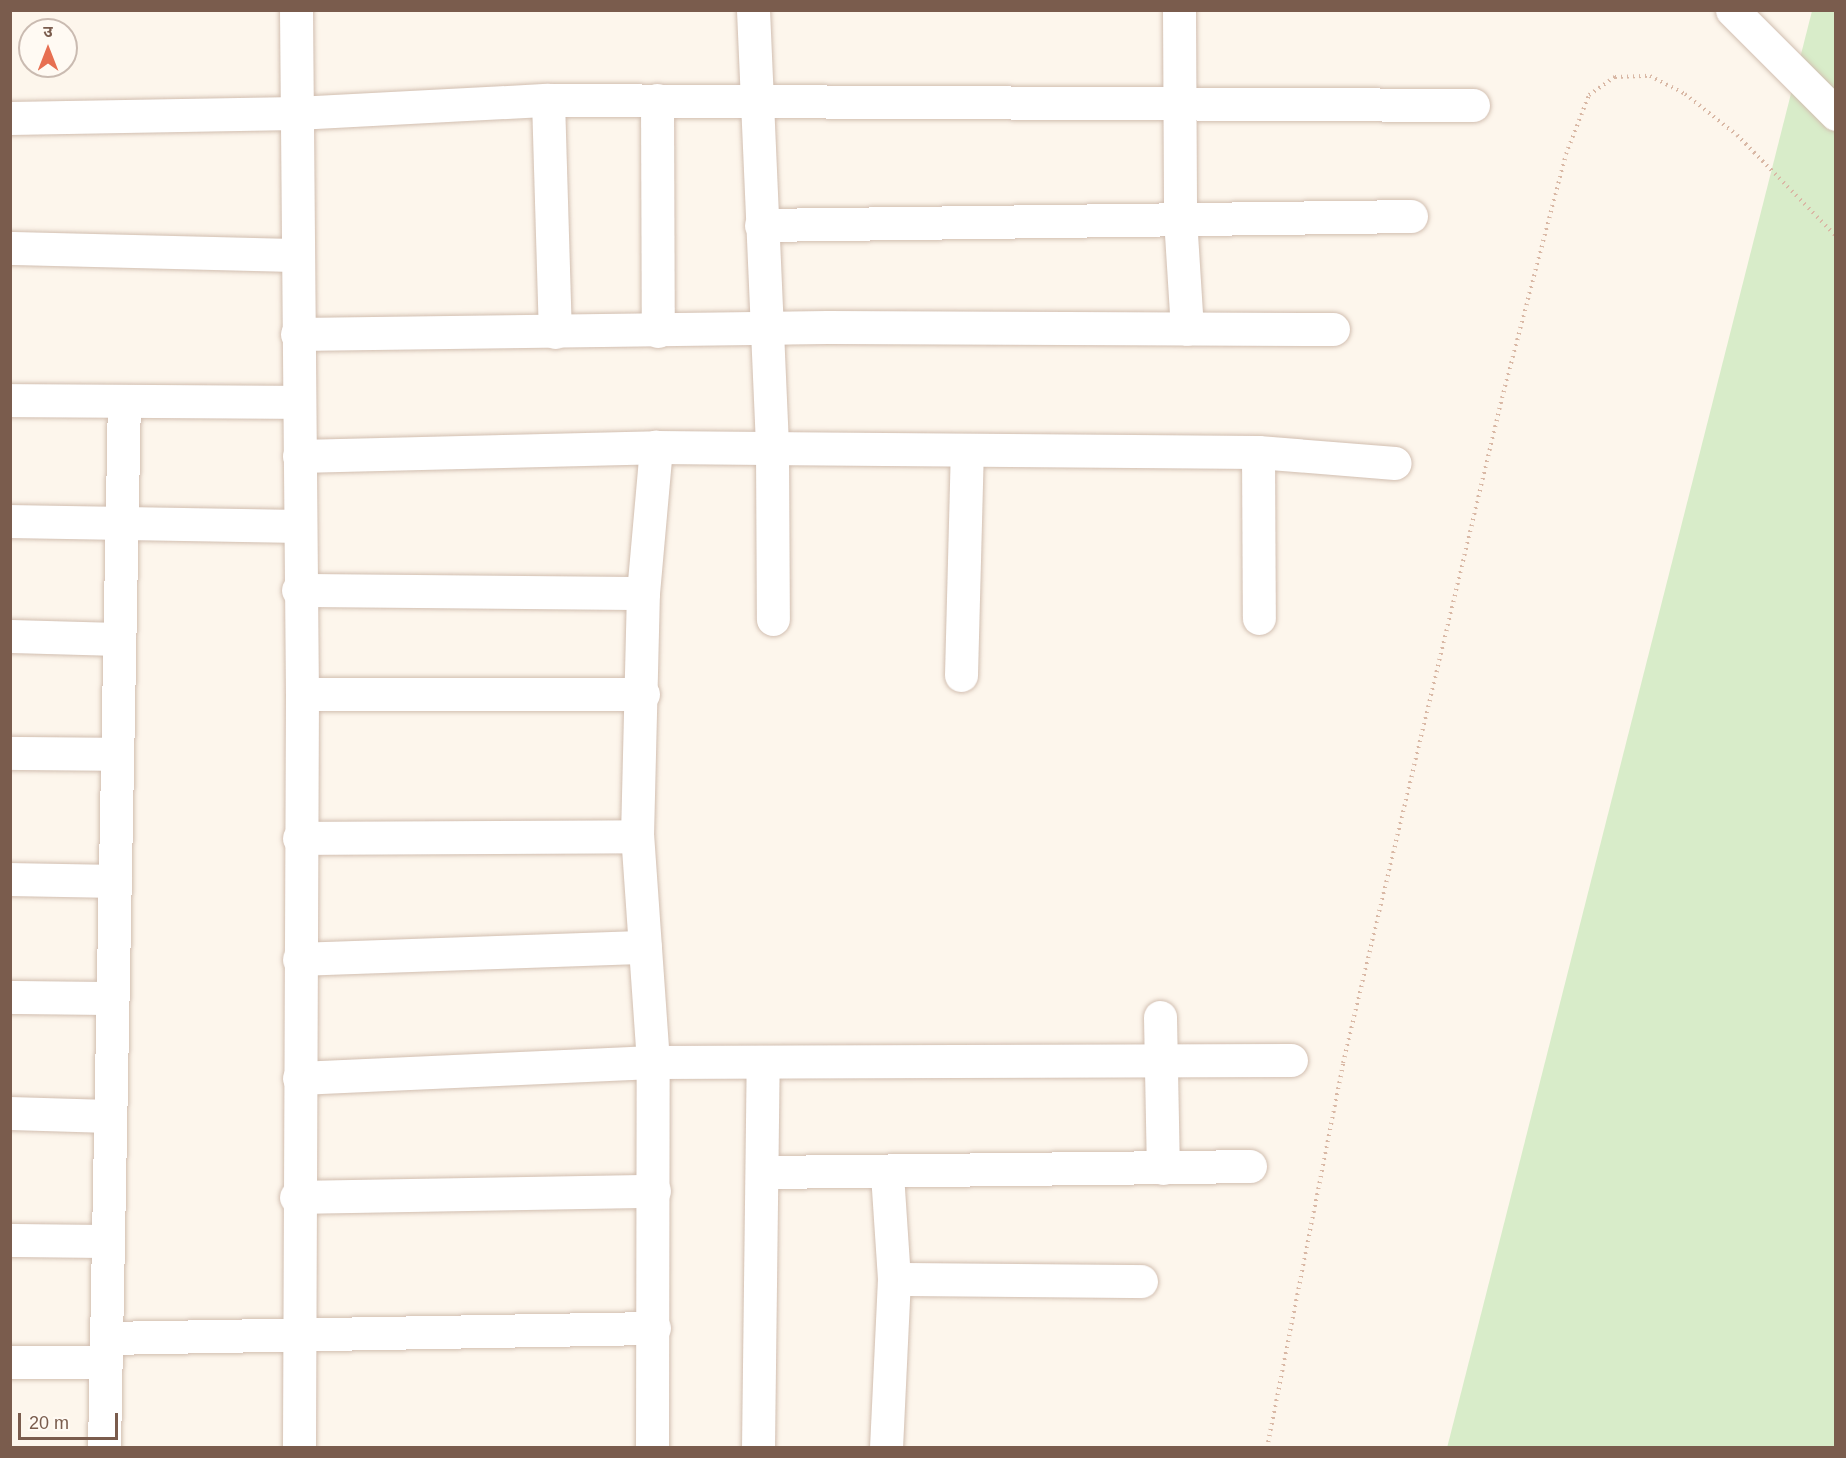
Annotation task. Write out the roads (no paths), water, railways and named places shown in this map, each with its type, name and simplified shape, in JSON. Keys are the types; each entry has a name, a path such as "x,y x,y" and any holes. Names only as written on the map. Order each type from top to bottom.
{"street":[{"path":"296,10 298,590 302,694 296,1197 303,1335 298,1448"},
{"path":"753,10 765,330 772,450 773,619"},
{"path":"1179,10 1180,218 1187,329"},
{"path":"1732,10 1836,114"},
{"path":"549,100 555,332"},
{"path":"10,118 296,113 549,100 1180,101 1473,105"},
{"path":"657,100 658,331"},
{"path":"761,225 1411,216"},
{"path":"10,248 297,255"},
{"path":"297,334 1333,329"},
{"path":"10,400 297,402"},
{"path":"104,1448 124,401"},
{"path":"652,1448 653,1062 638,836 643,694 643,593 656,447"},
{"path":"299,456 656,447 967,453 1258,452 1395,463"},
{"path":"1258,452 1259,618"},
{"path":"961,675 967,453"},
{"path":"10,520 298,526"},
{"path":"298,590 643,593"},
{"path":"10,636 119,639"},
{"path":"302,694 643,694"},
{"path":"10,753 117,754"},
{"path":"299,838 638,836"},
{"path":"10,879 115,881"},
{"path":"299,959 645,947"},
{"path":"10,997 112,998"},
{"path":"1160,1017 1163,1168"},
{"path":"299,1078 653,1062 1292,1060"},
{"path":"758,1448 765,1172 763,1062"},
{"path":"10,1113 109,1116"},
{"path":"765,1172 887,1173 1250,1166"},
{"path":"886,1448 894,1279 887,1173"},
{"path":"296,1197 654,1191"},
{"path":"10,1240 108,1240"},
{"path":"894,1279 1142,1281"},
{"path":"10,1362 106,1350 303,1335 654,1328"}]}
